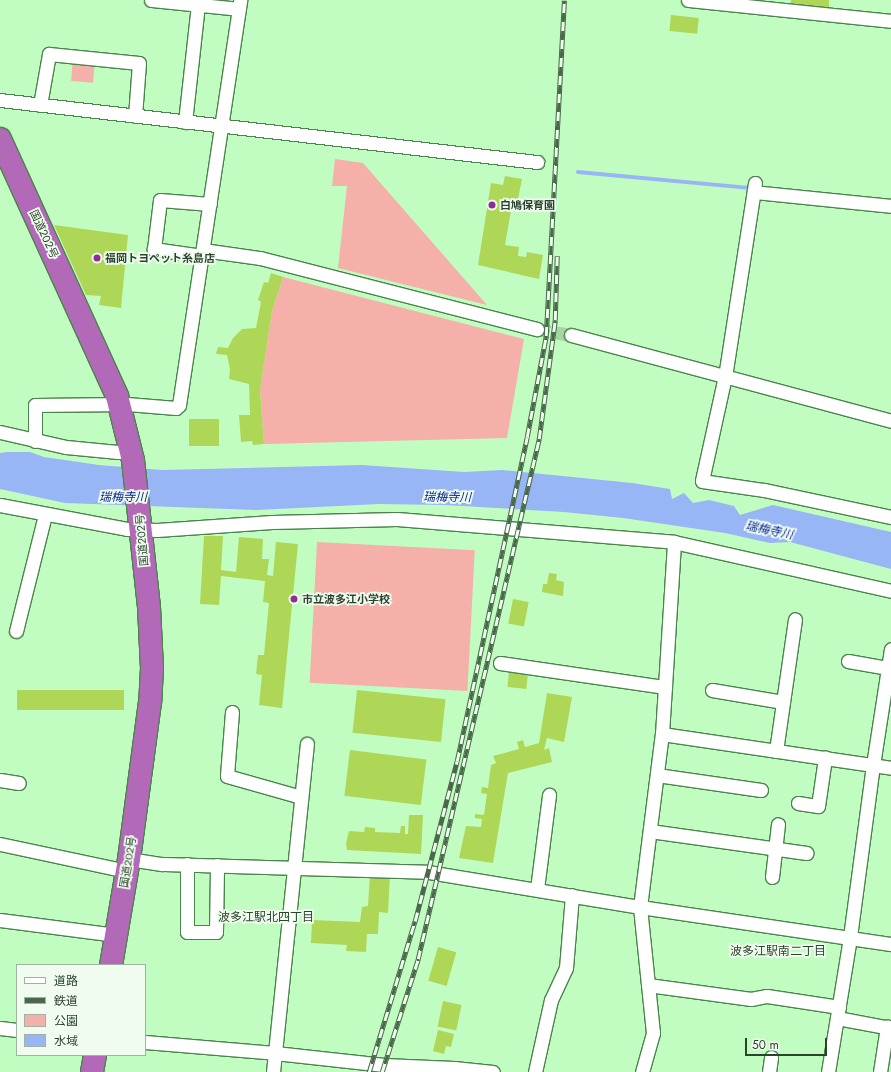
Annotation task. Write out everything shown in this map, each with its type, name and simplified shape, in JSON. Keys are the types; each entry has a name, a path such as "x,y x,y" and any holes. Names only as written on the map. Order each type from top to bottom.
{"highway":[{"name":"国道202号","path":"0,139 70,290 120,405 132,456 152,635 152,668 150,702 128,865 111,964"},
{"path":"92,1072 95,1056"}],"street":[{"path":"35,441 35,405 127,404 176,408 179,405 240,5 198,5 150,0"},
{"path":"688,0 785,5 891,21"},
{"path":"186,122 198,5"},
{"path":"40,105 49,54 139,63 135,116"},
{"path":"0,100 537,162"},
{"path":"891,206 755,187 724,376 702,481 764,490 891,517"},
{"path":"210,204 160,200 154,249 260,258 537,329"},
{"path":"572,336 891,420"},
{"path":"0,432 66,447 118,452 132,456"},
{"path":"0,505 127,529 140,521 157,530 272,522 397,519 674,542 891,591"},
{"path":"16,631 45,514"},
{"path":"642,1072 653,1033 640,906 662,734 674,542"},
{"path":"776,751 795,619"},
{"path":"828,1072 850,938 873,765 890,659 848,661"},
{"path":"500,663 665,687"},
{"path":"712,690 783,702"},
{"path":"232,712 227,776 301,797"},
{"path":"662,734 891,768"},
{"path":"273,1072 307,744"},
{"path":"798,803 818,806 825,758"},
{"path":"657,775 761,790"},
{"path":"0,780 19,783"},
{"path":"537,889 549,795"},
{"path":"772,877 778,824"},
{"path":"650,831 806,853"},
{"path":"0,844 128,865 187,864 422,872 891,944"},
{"path":"187,864 187,932 216,932 217,865"},
{"path":"535,1072 551,1000 566,968 572,895"},
{"path":"0,920 116,936"},
{"path":"648,985 751,999 767,996 889,1027 880,1072"},
{"path":"0,1028 16,1030"},
{"path":"146,1042 275,1053 384,1065 493,1072"},
{"path":"769,1072 772,1057"}],"green space":[{"path":"73,59 95,61 93,83 71,81"},
{"path":"335,159 363,163 487,305 338,268 347,186 332,186"},
{"path":"283,277 524,339 507,438 264,444 260,390 272,311"},
{"path":"317,542 475,550 467,691 310,683"}],"water":[{"name":"瑞梅寺川","path":"30,452 44,457 99,465 162,470 362,465 464,472 502,470 632,483 670,489 672,499 684,493 693,503 709,500 734,506 740,515 773,505 891,532 891,569 790,542 770,543 725,533 623,518 564,512 445,505 379,504 257,510 65,503 0,489 0,453"}],"building":[{"path":"791,0 829,0 829,8 791,4"},
{"path":"671,15 699,18 697,34 669,31"},
{"path":"505,176 522,179 518,199 513,199 505,245 519,247 518,256 526,257 527,252 543,255 539,279 478,265 491,183 503,185"},
{"name":"福岡トヨペット糸島店","path":"54,225 128,235 121,308 99,305 101,296 86,295"},
{"path":"271,273 283,277 272,311 260,390 264,444 253,445 252,441 241,442 239,415 250,415 249,384 229,379 230,369 227,355 216,354 218,347 228,348 233,338 242,329 256,328 261,302 258,300 264,282 268,283"},
{"path":"189,419 219,419 219,446 189,446"},
{"path":"204,536 223,536 221,570 236,572 239,537 263,539 262,559 269,559 267,575 273,576 276,542 298,544 282,708 259,705 262,675 256,674 258,655 264,655 269,603 263,602 265,581 221,576 219,605 200,604"},
{"path":"549,573 557,574 556,580 564,582 563,596 542,592 543,584 547,584"},
{"path":"513,599 529,602 524,627 508,624"},
{"path":"509,672 528,674 526,689 507,687"},
{"path":"17,690 124,690 124,710 17,710"},
{"path":"357,690 446,699 441,742 353,733"},
{"path":"547,693 572,697 564,742 547,738 544,750 549,748 552,762 508,773 493,863 459,858 466,826 481,827 482,819 475,818 475,814 484,815 487,794 481,793 482,787 488,788 491,765 496,763 493,756 519,749 517,742 523,740 525,747 539,743"},
{"path":"350,750 426,759 421,805 344,796"},
{"path":"409,815 423,815 421,854 347,850 346,843 349,831 364,832 365,827 375,828 375,832 400,833 401,826 405,826 405,834 408,834"},
{"path":"370,874 390,875 388,913 379,912 378,934 367,934 366,952 346,951 347,945 311,943 312,920 360,922 362,907 368,906"},
{"path":"438,947 456,952 447,986 428,981"},
{"path":"443,1001 462,1005 456,1030 438,1026"},
{"path":"438,1030 454,1034 451,1047 446,1046 444,1054 433,1051"}],"waterway":[{"path":"578,172 751,188"}],"tunnel":[{"path":"537,329 571,335"}],"railway":[{"path":"369,1072 415,921 457,761 527,437 546,336 564,0"},
{"path":"382,1072 418,959 539,439 555,320 557,256"}],"place":[{"name":"白鳩保育園","path":"492,205"},
{"name":"福岡トヨペット糸島店","path":"97,258"},
{"name":"市立波多江小学校","path":"294,599"}],"district":[{"name":"波多江駅北四丁目","path":"266,918"},
{"name":"波多江駅南二丁目","path":"778,952"}]}
